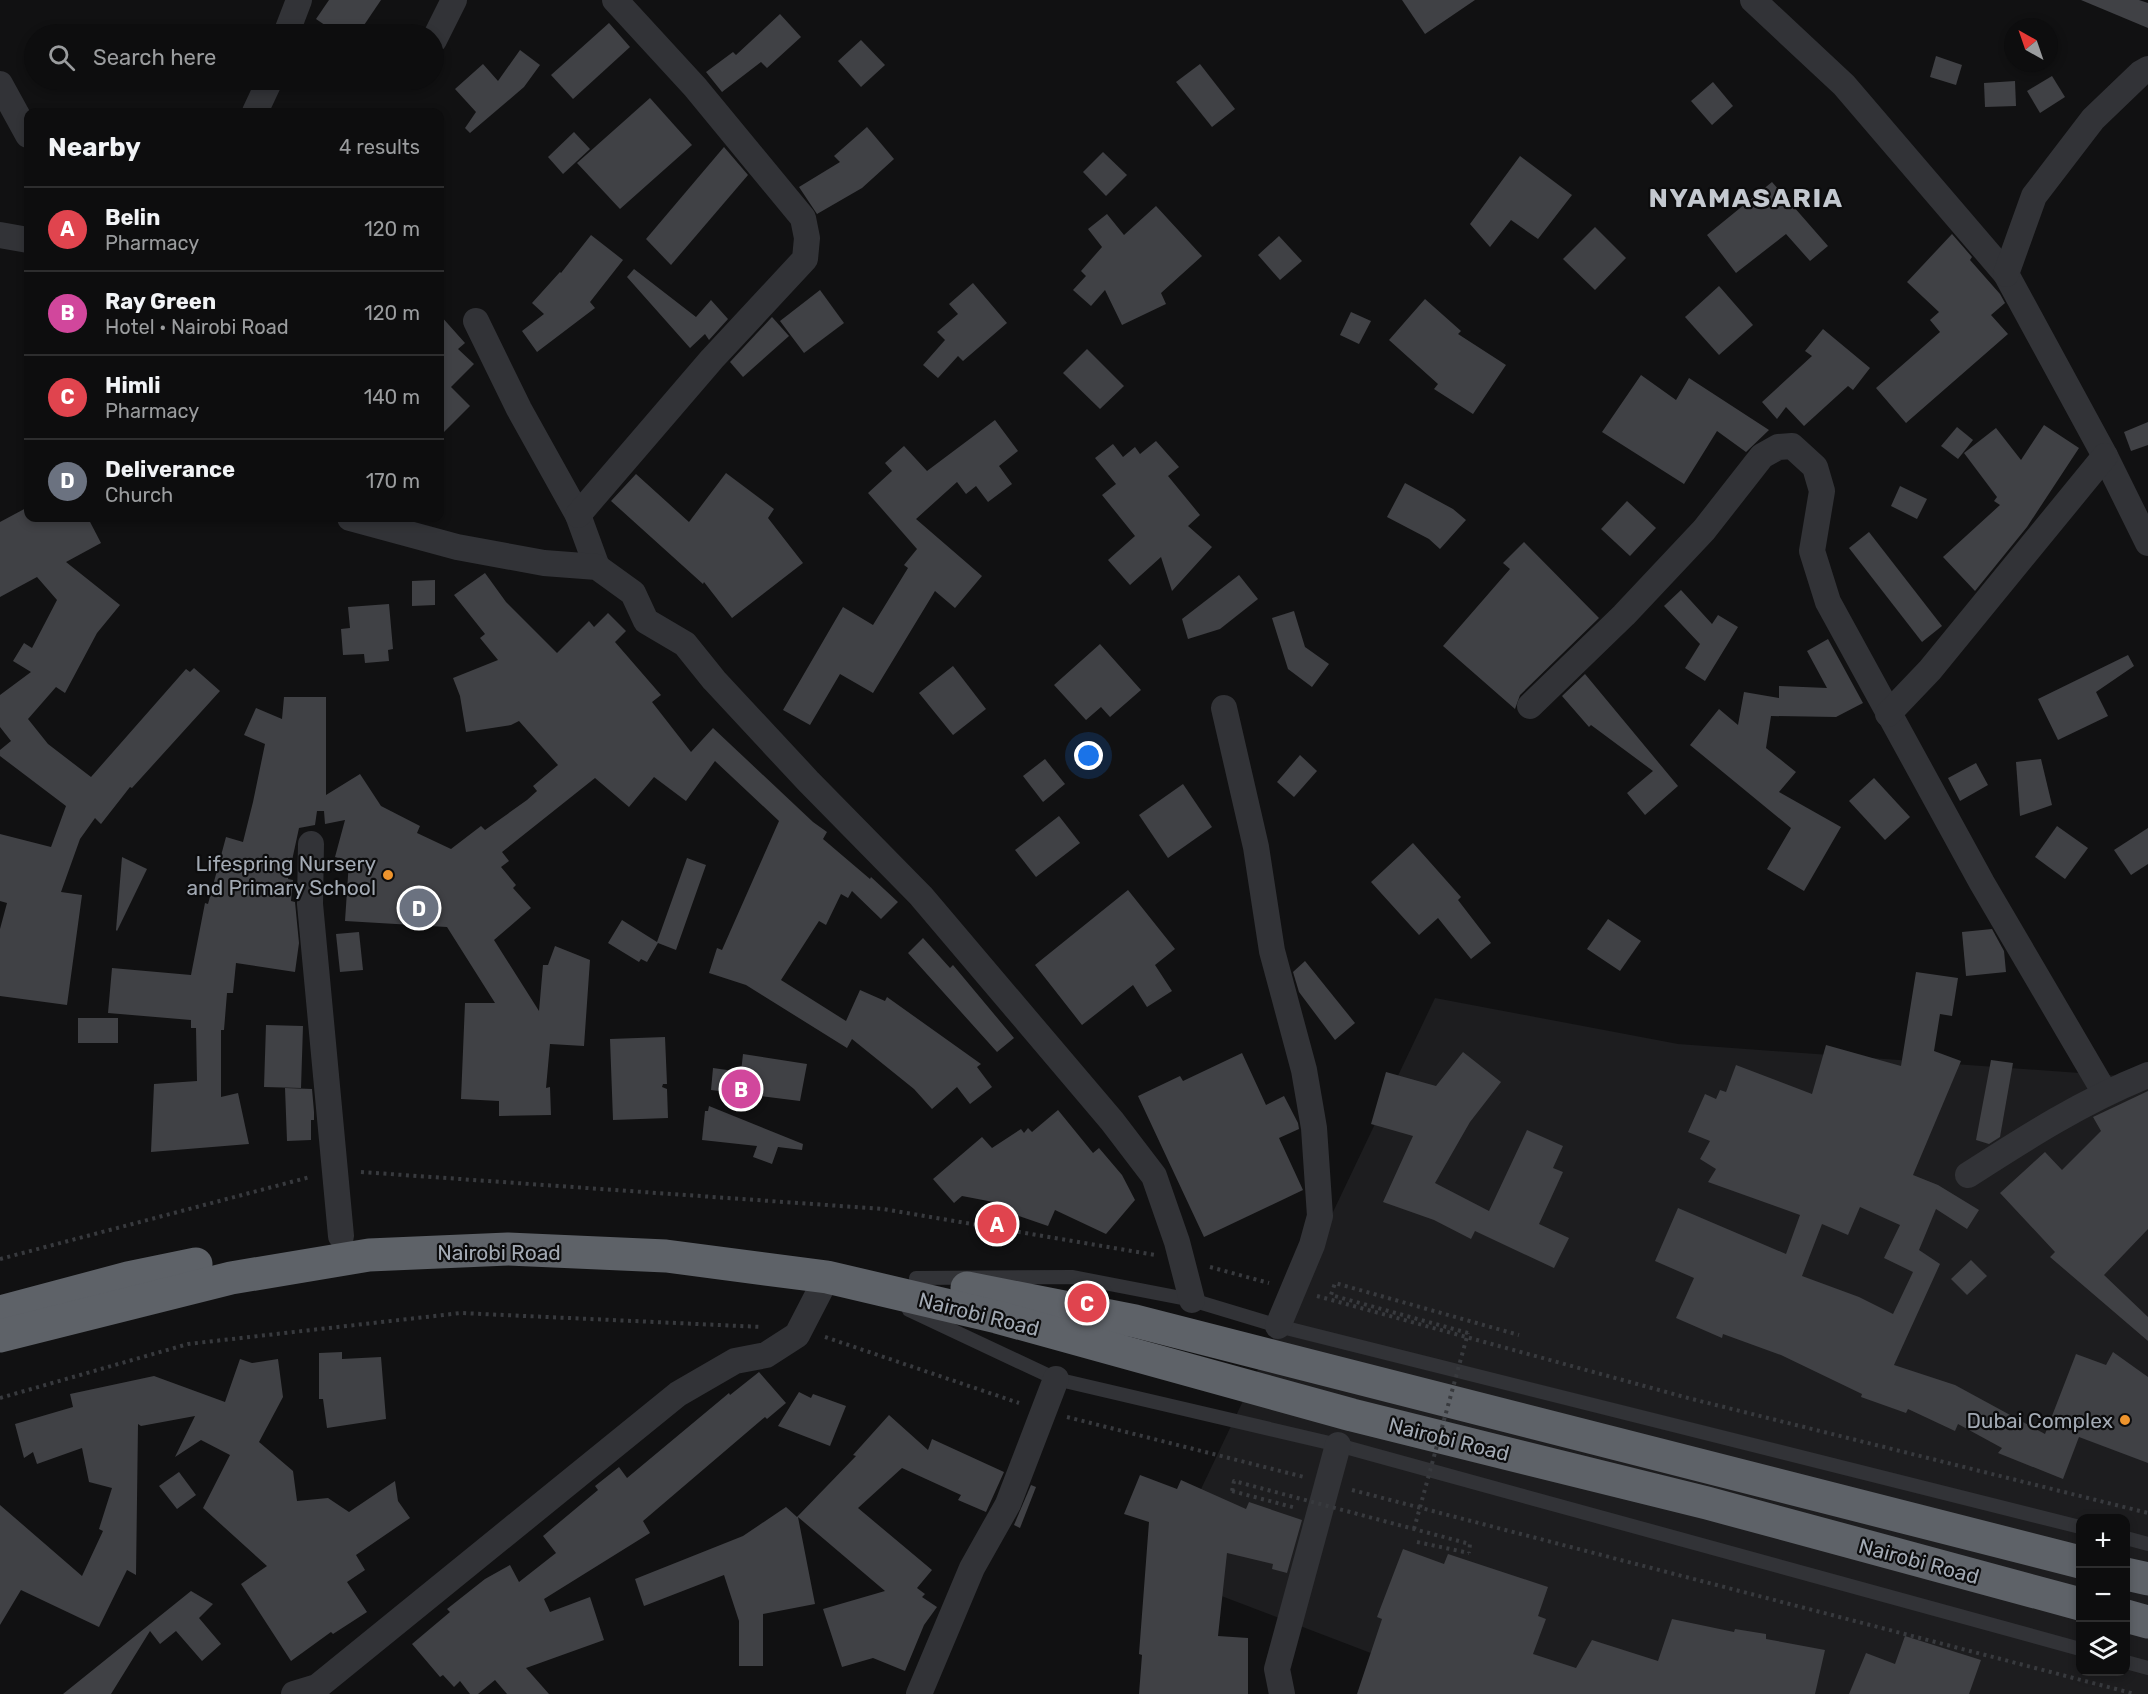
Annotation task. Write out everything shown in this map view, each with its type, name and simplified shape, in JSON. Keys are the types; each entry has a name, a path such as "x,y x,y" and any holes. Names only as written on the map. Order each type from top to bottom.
{"highway":[{"name":"Nairobi Road","path":"0,1312 128,1278 341,1236 529,1234 722,1244 916,1278 1135,1321 2076,1561"},
{"name":"Nairobi Road","path":"0,1336 231,1278 369,1255 508,1249 655,1255 842,1281 997,1317 1352,1415 1707,1503 2076,1603"},
{"path":"2130,1575 2148,1579"},
{"path":"2130,1617 2148,1622"}],"street":[{"path":"290,24 299,0"},
{"path":"442,24 454,0"},
{"path":"578,515 697,376 805,259 807,238 802,218 695,87 615,0"},
{"path":"1753,0 1844,86 2006,274 2105,456 2148,543"},
{"path":"2006,274 2034,196 2093,119 2148,69"},
{"path":"0,84 24,128"},
{"path":"257,108 265,90"},
{"path":"0,236 24,239"},
{"path":"476,321 519,409 578,515 597,567"},
{"path":"1530,706 1624,615 1704,530 1762,456 1778,447 1792,446 1815,467 1822,491 1812,551 1828,602 1982,883 2104,1093"},
{"path":"1888,714 1930,670 2105,456"},
{"path":"365,522 457,547 544,562 597,567 633,593 641,615 651,627 685,644 808,781 921,896 1112,1120 1154,1176 1177,1242 1192,1300"},
{"path":"1224,708 1256,847 1272,951 1304,1070 1315,1138 1320,1215 1312,1245 1278,1326"},
{"path":"311,844 310,904 341,1236"},
{"path":"1968,1175 2033,1131 2104,1093 2148,1075"},
{"path":"294,1694 317,1687 678,1394 735,1361 766,1355 802,1329 842,1281"},
{"path":"919,1694 972,1569 1008,1504 1056,1379"},
{"path":"1282,1694 1277,1669 1338,1444"}],"lane":[{"path":"916,1278 1073,1277 1192,1300 1278,1326 2076,1526"},
{"path":"842,1281 1056,1379 1338,1444 2076,1648"},
{"path":"2130,1539 2148,1544"},
{"path":"2130,1663 2148,1668"}],"path":[{"path":"1414,1529 1468,1333 1331,1295 1335,1283 1519,1335"},
{"path":"0,1398 188,1344 461,1313 802,1329 1042,1411 2135,1694"},
{"path":"1320,1515 1232,1491 1234,1481 1470,1544 1469,1553 1417,1542"}],"shaded area":[{"path":"1435,998 1678,1044 2148,1078 2148,1694 1478,1694 1161,1573"}],"building":[{"path":"329,0 381,0 365,24 323,24 316,19"},
{"path":"1402,0 1475,0 1425,34"},
{"path":"2081,0 2139,0 2148,3 2148,28"},
{"path":"780,14 801,37 767,68 761,62 722,92 706,72 733,52 736,55"},
{"path":"609,23 630,47 573,99 551,75"},
{"path":"861,40 885,65 861,87 838,61"},
{"path":"520,50 540,65 524,87 470,133 465,128 476,112 455,89 483,64 498,81"},
{"path":"1936,56 1962,65 1956,85 1930,77"},
{"path":"1200,64 1235,109 1212,127 1176,82"},
{"path":"2052,76 2065,97 2040,113 2027,91"},
{"path":"2015,81 2016,106 1985,107 1984,83"},
{"path":"1713,82 1733,106 1712,125 1691,101"},
{"path":"650,98 692,145 620,209 577,163"},
{"path":"867,127 894,159 862,188 817,214 799,187 840,162 834,156"},
{"path":"574,132 590,149 563,174 548,157"},
{"path":"724,147 748,175 671,265 646,239"},
{"path":"1103,152 1127,175 1106,196 1083,172"},
{"path":"1520,156 1572,195 1538,239 1511,220 1490,247 1470,224"},
{"path":"1772,182 1828,246 1810,261 1786,234 1736,273 1707,235"},
{"path":"1156,206 1202,256 1161,293 1166,304 1122,325 1105,290 1091,306 1073,290 1086,276 1081,271 1102,247 1088,229 1107,214 1124,235"},
{"path":"1595,227 1626,258 1595,290 1563,259"},
{"path":"1952,234 1972,257 1970,260 2000,294 2005,303 1991,315 2008,334 1906,423 1876,388 1940,332 1930,320 1939,312 1907,282"},
{"path":"591,235 623,260 590,302 595,308 537,352 522,331 544,314 532,303 561,273"},
{"path":"1279,236 1302,261 1280,280 1258,255"},
{"path":"634,269 696,317 711,300 728,319 709,340 705,334 690,348 627,277"},
{"path":"973,283 1007,323 963,361 958,356 938,378 923,365 945,340 937,332 958,314 949,304"},
{"path":"1719,286 1753,325 1719,355 1685,317"},
{"path":"820,290 844,323 804,353 780,321"},
{"path":"1425,299 1461,331 1458,334 1506,365 1473,414 1434,389 1438,384 1389,340"},
{"path":"1351,312 1371,321 1359,344 1340,335"},
{"path":"772,317 789,336 743,377 730,362"},
{"path":"444,319 465,343 458,349 474,364 451,387 470,406 444,432"},
{"path":"1823,329 1870,368 1853,390 1848,386 1804,426 1786,407 1777,419 1762,402 1812,356 1805,351"},
{"path":"1087,349 1124,386 1100,409 1063,373"},
{"path":"1641,375 1676,400 1689,378 1769,430 1746,452 1717,431 1684,484 1602,432"},
{"path":"995,420 1018,451 999,466 1012,484 988,502 976,486 966,494 957,482 916,519 982,576 955,608 935,591 873,693 840,674 810,725 783,710 843,607 873,625 908,568 904,565 917,549 868,493 892,471 885,463 904,446 927,471"},
{"path":"2148,422 2148,445 2131,451 2124,432"},
{"path":"2044,425 2079,448 2027,527 1975,591 1943,557 2000,505 1994,501 1997,497 1964,453 1996,428 2021,460"},
{"path":"1957,427 1973,440 1958,459 1941,446"},
{"path":"1156,441 1179,467 1168,476 1200,515 1188,526 1212,547 1172,591 1161,557 1130,585 1108,560 1135,536 1102,495 1116,484 1095,458 1113,444 1123,457 1135,447 1140,454"},
{"path":"726,473 774,509 768,518 803,563 732,618 704,582 703,584 611,501 636,474 689,522"},
{"path":"1405,483 1453,509 1466,520 1440,549 1429,539 1387,517"},
{"path":"1900,486 1927,499 1917,519 1891,506"},
{"path":"1627,501 1656,528 1630,556 1601,529"},
{"path":"24,509 24,522 90,522 101,543 66,562 120,605 97,633 65,693 56,687 28,719 48,744 91,777 186,669 190,672 194,668 220,691 132,788 130,787 101,824 95,818 80,839 61,892 82,895 67,1005 0,996 0,929 7,903 0,901 0,834 51,847 66,806 0,756 0,750 11,741 0,727 0,695 31,672 13,661 24,643 32,648 57,600 37,577 0,597 0,522"},
{"path":"1869,532 1942,626 1922,642 1849,548"},
{"path":"1524,542 1599,618 1520,695 1515,709 1443,646 1510,569 1503,563"},
{"path":"485,573 506,602 557,653 589,621 594,627 608,613 626,631 615,642 661,695 652,702 691,752 713,728 813,822 827,832 823,839 898,902 881,919 852,891 848,898 841,894 826,925 819,921 781,980 846,1021 860,990 885,1001 887,997 981,1064 977,1067 992,1087 970,1104 957,1087 932,1109 914,1089 852,1039 847,1048 746,985 709,973 717,948 722,950 779,821 715,761 686,801 654,777 629,807 595,778 502,852 509,861 501,867 516,885 513,888 531,908 494,940 539,1011 543,965 548,965 555,946 590,960 584,1046 550,1044 546,1088 550,1087 551,1115 499,1116 499,1101 461,1099 465,1003 495,1003 447,927 345,921 349,861 335,857 345,820 325,824 324,811 317,811 315,825 299,828 288,879 293,880 291,901 295,902 299,943 295,972 236,963 233,993 227,993 224,1030 221,1030 221,1097 238,1093 249,1144 151,1152 154,1084 197,1081 196,1028 191,1028 191,1020 108,1013 112,968 191,975 205,903 208,904 226,837 243,842 253,802 265,744 244,735 256,708 282,719 284,697 326,697 326,795 360,774 381,806 420,826 417,833 451,849 481,826 485,830 527,800 537,791 533,786 558,765 519,721 511,725 466,732 460,696 453,678 498,660 480,638 485,634 454,595"},
{"path":"1239,575 1258,599 1220,629 1188,639 1182,619"},
{"path":"435,580 435,605 412,606 412,581"},
{"path":"1681,590 1712,624 1718,615 1738,627 1705,681 1685,668 1700,644 1664,606"},
{"path":"389,604 393,649 388,650 389,661 365,663 364,654 343,655 341,629 350,628 348,607"},
{"path":"1294,611 1305,647 1329,664 1312,687 1288,669 1272,618"},
{"path":"1828,639 1863,703 1836,717 1771,716 1766,748 1796,772 1779,792 1841,827 1804,891 1767,869 1791,828 1690,745 1719,709 1738,725 1744,692 1779,698 1779,686 1827,688 1807,651"},
{"path":"1100,644 1141,690 1110,717 1101,707 1086,720 1054,685"},
{"path":"2128,655 2134,666 2096,692 2108,716 2058,740 2038,699"},
{"path":"953,666 986,709 953,735 919,693"},
{"path":"1585,674 1678,786 1645,815 1627,793 1653,771 1591,725 1589,727 1562,696"},
{"path":"1300,755 1317,771 1294,797 1277,782"},
{"path":"1045,759 1065,784 1043,802 1023,776"},
{"path":"2041,759 2052,805 2020,816 2016,762"},
{"path":"1976,763 1988,785 1960,801 1948,778"},
{"path":"1874,778 1910,817 1885,840 1849,801"},
{"path":"1183,784 1212,827 1168,858 1139,815"},
{"path":"1059,816 1080,843 1036,877 1015,850"},
{"path":"2057,826 2088,848 2065,879 2035,857"},
{"path":"2148,828 2148,864 2131,875 2114,850"},
{"path":"1413,843 1461,897 1458,900 1491,943 1471,959 1438,918 1419,935 1371,882"},
{"path":"122,857 147,869 117,931 116,930"},
{"path":"687,858 706,865 676,950 658,943 647,962 641,959 639,962 608,943 622,920 657,942"},
{"path":"1128,890 1175,949 1155,965 1172,991 1147,1007 1133,985 1082,1025 1035,965"},
{"path":"1608,919 1641,941 1620,971 1587,949"},
{"path":"1992,929 2004,951 2006,972 1966,976 1962,932"},
{"path":"359,932 363,970 340,972 336,934"},
{"path":"923,938 950,968 953,965 1014,1038 997,1052 908,953"},
{"path":"1305,961 1355,1023 1335,1040 1299,992 1293,972"},
{"path":"1916,972 1958,978 1952,1016 1940,1014 1934,1051 1961,1061 1913,1175 1938,1185 1979,1210 1967,1229 1936,1209 1919,1250 1940,1264 1894,1365 1955,1385 2045,1434 2076,1354 2106,1365 2113,1352 2148,1377 2148,1463 2079,1437 2063,1479 1998,1453 2002,1448 1958,1424 1955,1431 1908,1409 1906,1413 1861,1397 1862,1394 1781,1355 1723,1334 1722,1338 1676,1318 1694,1278 1655,1261 1678,1208 1786,1254 1800,1215 1708,1182 1716,1169 1700,1159 1710,1141 1688,1132 1705,1094 1716,1099 1720,1090 1726,1092 1736,1065 1812,1094 1826,1045 1901,1066","holes":["1860,1207 1900,1225 1884,1258 1913,1272 1893,1314 1859,1297 1802,1276 1822,1224 1848,1235"]},
{"path":"78,1018 118,1018 118,1043 78,1043"},
{"path":"266,1025 303,1026 301,1088 264,1087"},
{"path":"665,1037 667,1084 663,1084 662,1087 667,1089 668,1118 613,1120 610,1039"},
{"path":"1463,1052 1501,1082 1470,1122 1435,1183 1489,1211 1527,1130 1563,1146 1553,1168 1563,1172 1539,1224 1569,1238 1554,1268 1475,1231 1471,1239 1434,1220 1383,1202 1413,1136 1371,1124 1386,1072 1436,1086"},
{"path":"1242,1053 1266,1105 1284,1096 1298,1123 1299,1129 1279,1138 1303,1190 1204,1237 1138,1096 1180,1076 1183,1081"},
{"path":"743,1054 807,1064 800,1101 711,1090 713,1068 741,1072"},
{"path":"1991,1060 2013,1063 2000,1137 1989,1144 1976,1140"},
{"path":"285,1088 312,1089 314,1120 311,1120 311,1140 287,1141"},
{"path":"2148,1091 2148,1229 2104,1275 2148,1317 2148,1341 2050,1257 2055,1252 2000,1193 2045,1152 2062,1170 2101,1131 2093,1117"},
{"path":"709,1106 803,1144 802,1150 778,1147 772,1164 753,1157 757,1146 702,1140 705,1111 708,1111"},
{"path":"1058,1110 1093,1153 1099,1148 1122,1175 1135,1200 1106,1234 1055,1210 1048,1226 1001,1210 1004,1204 962,1196 954,1203 933,1179 982,1137 992,1148 1021,1129 1024,1133 1028,1128 1032,1132"},
{"path":"1971,1260 1987,1276 1967,1295 1951,1279"},
{"path":"342,1352 342,1359 381,1357 386,1419 327,1428 323,1399 319,1399 319,1353"},
{"path":"240,1359 252,1363 278,1359 283,1397 259,1442 293,1471 297,1501 328,1498 349,1512 395,1481 398,1501 410,1518 356,1555 365,1570 347,1582 367,1612 333,1634 331,1632 291,1661 241,1584 267,1566 203,1508 230,1455 201,1440 175,1457 195,1416 141,1426 138,1424 136,1575 127,1570 99,1627 21,1590 0,1625 0,1505 82,1576 103,1531 99,1529 112,1488 89,1482 82,1448 37,1464 33,1452 24,1458 15,1424 73,1407 70,1394 154,1376 225,1402"},
{"path":"759,1372 786,1403 767,1419 765,1417 643,1521 650,1533 544,1599 550,1612 590,1597 604,1640 526,1668 549,1694 507,1694 495,1680 478,1694 470,1694 460,1681 454,1687 443,1675 440,1677 412,1644 450,1612 447,1609 485,1579 510,1565 519,1582 556,1553 543,1536 598,1490 595,1486 619,1467 627,1478 729,1393 730,1395"},
{"path":"799,1392 811,1398 813,1394 846,1406 830,1446 778,1426"},
{"path":"889,1415 928,1450 932,1439 1004,1472 986,1512 958,1500 961,1495 902,1468 858,1508 932,1570 917,1588 925,1594 922,1597 937,1607 924,1625 905,1671 873,1658 842,1667 823,1609 885,1591 798,1517 815,1604 763,1614 763,1666 739,1666 739,1621 724,1575 644,1606 635,1579 743,1536 786,1507 797,1517 856,1456 853,1455"},
{"path":"179,1472 196,1495 177,1509 159,1486"},
{"path":"1140,1475 1177,1489 1181,1480 1246,1509 1249,1502 1302,1520 1287,1573 1272,1569 1273,1564 1227,1553 1218,1636 1248,1638 1248,1694 1139,1694 1142,1655 1139,1654 1149,1522 1124,1514"},
{"path":"1031,1485 1036,1487 1020,1528 1014,1525"},
{"path":"1403,1549 1444,1564 1448,1554 1548,1587 1538,1616 1546,1619 1533,1654 1576,1668 1592,1640 1658,1661 1672,1619 1734,1632 1735,1629 1766,1634 1766,1639 1825,1650 1815,1694 1357,1694 1382,1619 1377,1617"},
{"path":"191,1591 213,1604 199,1618 221,1644 202,1661 176,1631 160,1644 150,1631 111,1694 63,1694"},
{"path":"1905,1636 1981,1660 1969,1694 1849,1694 1866,1653 1895,1664"}],"place":[{"name":"Lifespring Nursery and Primary School","path":"388,875"},
{"name":"Deliverance","path":"419,908"},
{"name":"Ray Green","path":"741,1089"},
{"name":"Belin","path":"997,1224"},
{"name":"Himli","path":"1087,1303"},
{"name":"Dubai Complex","path":"2125,1420"}],"district":[{"name":"NYAMASARIA","path":"1746,198"}]}
